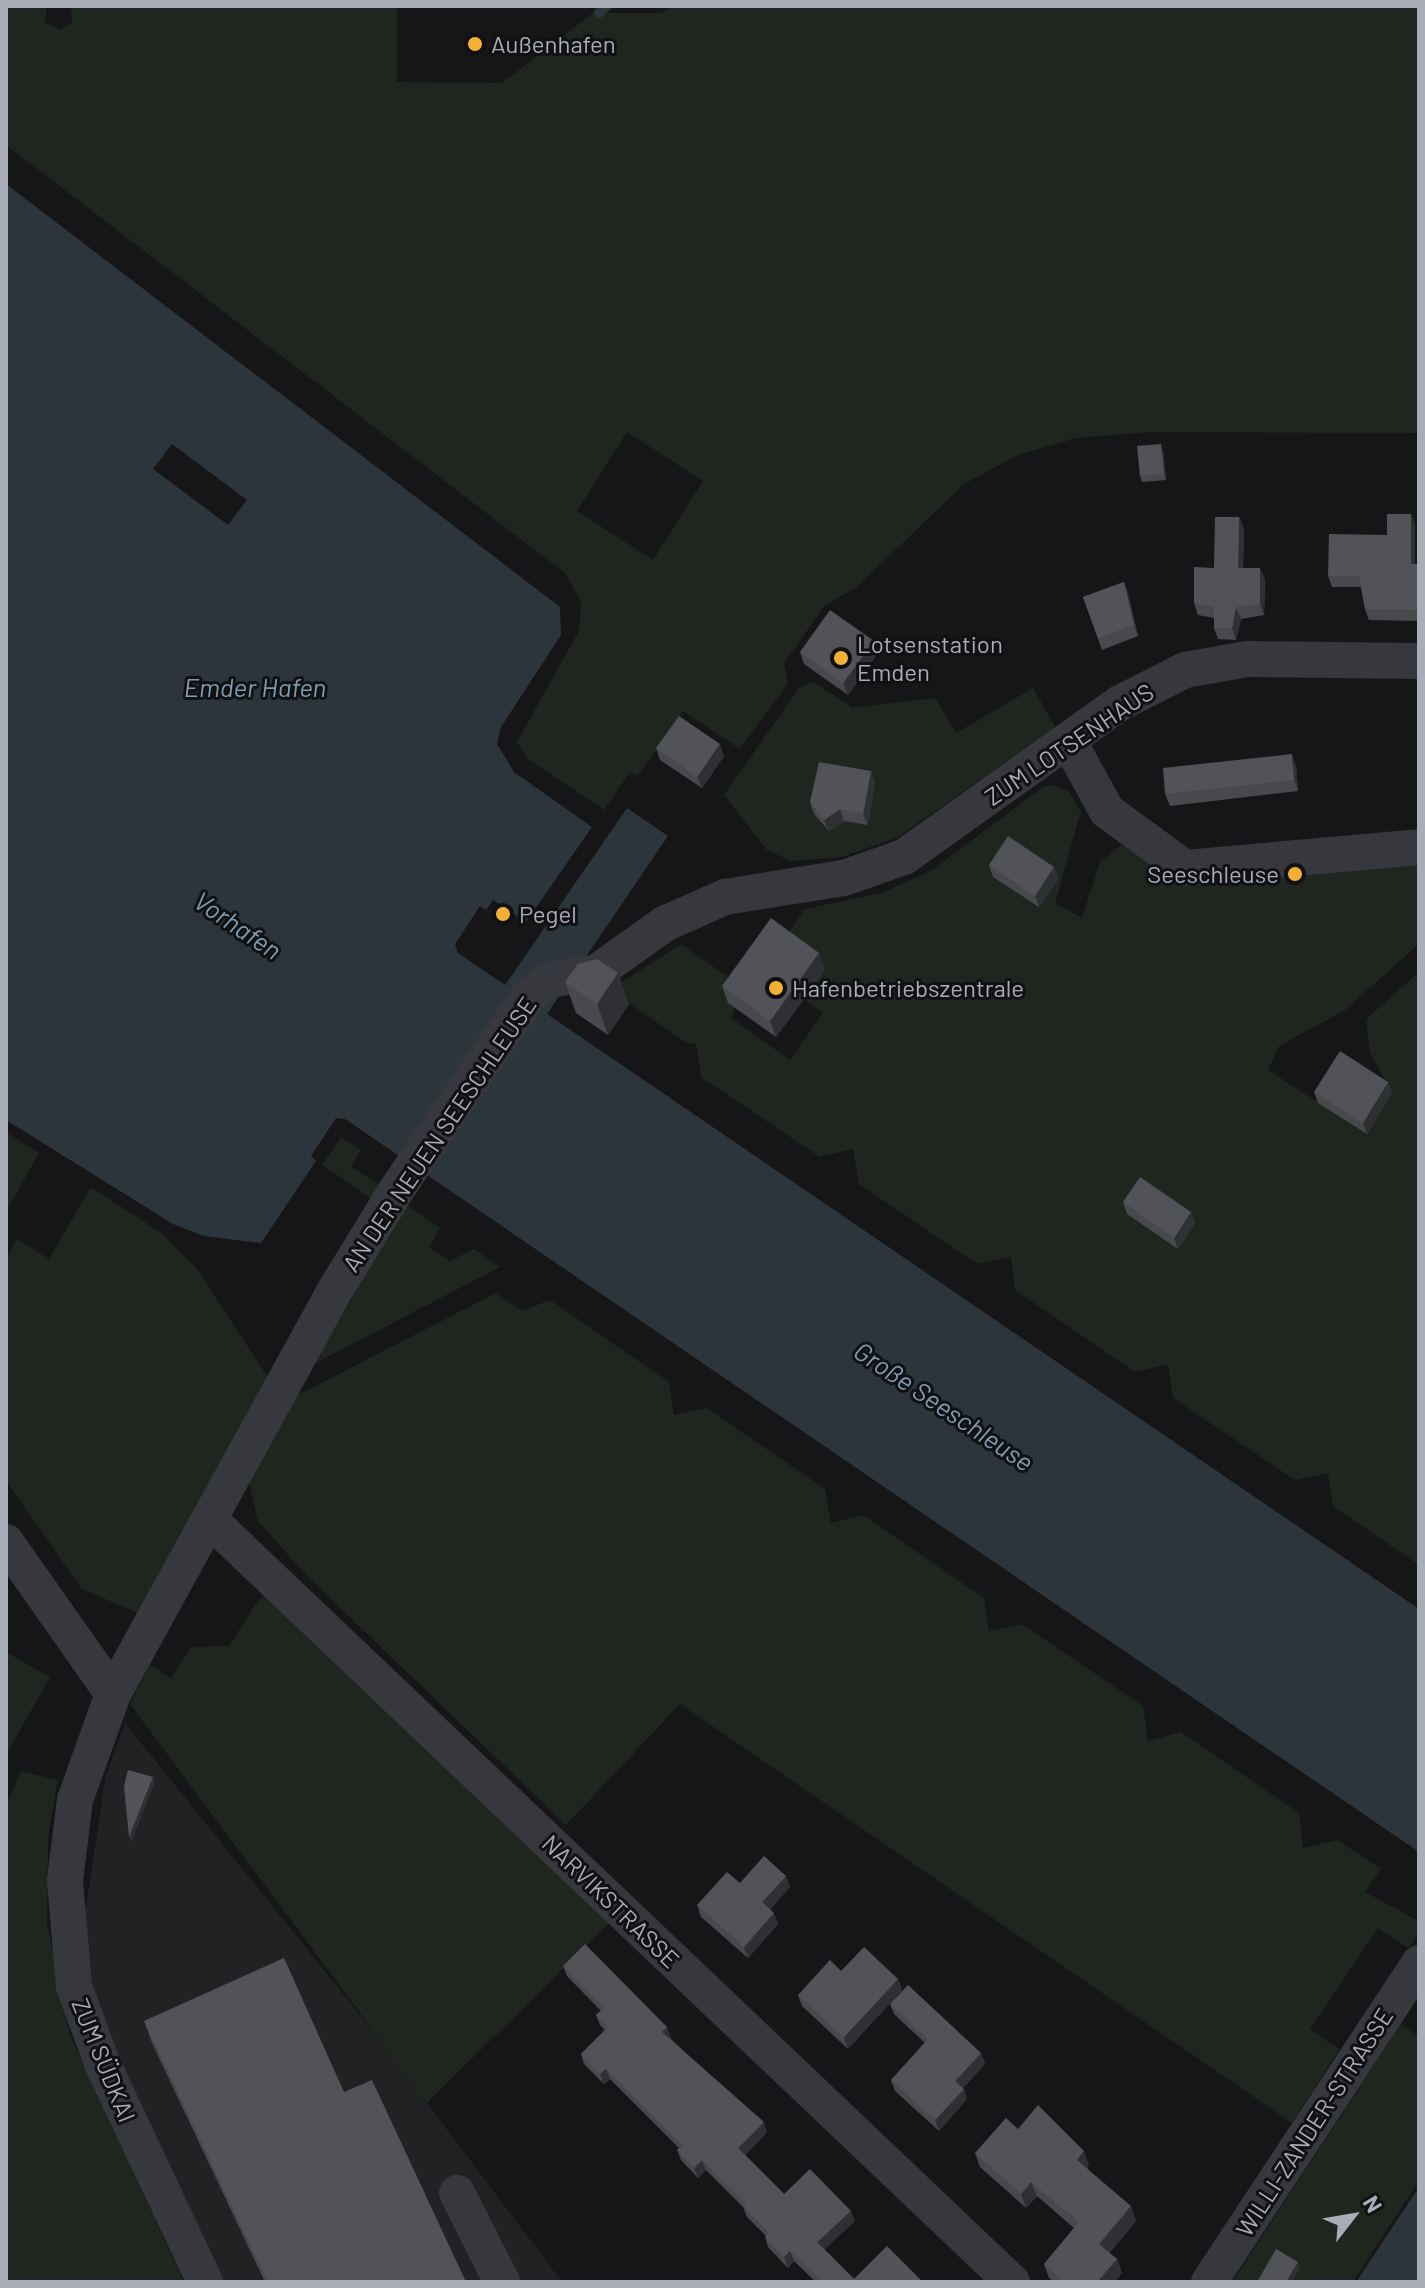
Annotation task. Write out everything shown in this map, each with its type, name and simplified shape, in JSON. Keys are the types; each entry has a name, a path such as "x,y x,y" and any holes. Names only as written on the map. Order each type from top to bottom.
{"street":[{"name":"ZUM LOTSENHAUS","path":"785,885 844,878 904,857 1120,703 1185,670 1247,659 1419,661"},
{"path":"1068,740 1107,811 1185,868 1419,847"},
{"name":"AN DER NEUEN SEESCHLEUSE","path":"209,1519 337,1287 410,1169 528,997 549,980 581,976 606,967 664,924 699,907 785,885"},
{"name":"ZUM SÜDKAI","path":"205,2282 87,2030 69,1953 68,1839 84,1762 113,1694 209,1519"},
{"name":"NARVIKSTRASSE","path":"209,1519 1012,2282"},
{"path":"6,1542 113,1694"},
{"name":"WILLI-ZANDER-STRASSE","path":"1209,2282 1419,1963"},
{"path":"457,2193 502,2282"}],"shaded area":[{"path":"6,6 47,6 45,22 61,30 72,22 71,6 397,6 397,82 502,83 602,6 614,6 606,13 662,13 672,6 1419,6 1419,433 1149,432 1076,438 1018,455 964,484 856,588 825,605 784,663 788,683 740,749 683,711 638,776 630,772 604,810 527,758 517,742 579,631 581,602 566,574 6,145","holes":["627,432 703,481 653,560 577,511"]},
{"path":"814,682 852,708 935,698 956,733 1033,688 1056,728 896,838 842,857 791,861 767,850 724,795 799,688"},
{"path":"1053,785 1069,792 1081,811 1055,903 1082,918 1100,862 1121,845 1140,851 1419,859 1419,944 1345,1010 1279,1046 1268,1070 1367,1134 1392,1093 1370,1053 1366,1019 1419,972 1419,1565 1333,1506 1328,1473 1295,1480 1173,1398 1168,1364 1135,1372 1015,1290 1011,1257 977,1264 859,1184 853,1149 820,1157 701,1077 696,1043 688,1044 610,990 681,944 741,986 731,1018 790,1060 823,1013 804,999 784,940 805,909 882,893 932,870 1043,787"},
{"path":"6,1132 39,1153 6,1212"},
{"path":"341,1137 361,1150 351,1166 380,1186 372,1199 322,1165"},
{"path":"91,1187 163,1234 197,1269 269,1379 138,1613 82,1589 6,1481 6,1259 17,1239 49,1259"},
{"path":"406,1204 440,1228 429,1247 450,1261 474,1249 500,1267 314,1364"},
{"path":"496,1293 522,1311 550,1300 669,1382 674,1415 707,1408 825,1489 831,1523 863,1515 984,1598 989,1631 1022,1624 1143,1706 1148,1741 1181,1732 1299,1813 1303,1848 1338,1840 1381,1869 1365,1892 1419,1921 1419,1932 1408,1948 1378,1928 1310,2029 1339,2049 1292,2123 680,1704 566,1825 308,1577 258,1521 249,1482 296,1396"},
{"path":"270,1593 611,1921 427,2103 130,1704 150,1665 171,1678 191,1647 229,1646 257,1602"},
{"path":"6,1652 50,1677 6,1755"},
{"path":"125,1723 373,2031 562,2282 205,2282 74,1986 106,1775"},
{"path":"21,1771 58,1780 48,1837 47,1923 70,2035 184,2282 6,2282 6,1807"},
{"path":"1401,2024 1419,2037 1419,2181 1353,2282 1232,2282"}],"water":[{"name":"Emder Hafen","path":"6,184 560,607 561,635 501,727 497,744 514,772 592,827 526,922 493,900 486,910 480,906 455,944 458,953 505,985 627,808 668,836 547,1014 1419,1609 1419,1852 345,1119 336,1118 311,1156 316,1161 261,1243 204,1236 173,1224 6,1120"},
{"path":"1419,2187 1419,2282 1356,2282"}],"pier":[{"path":"172,444 247,500 228,525 153,469"}],"building":[{"path":"1161,444 1164,474 1140,476 1137,446"},
{"path":"1387,514 1411,514 1411,564 1419,564 1419,610 1365,609 1359,576 1328,576 1329,534 1387,535"},
{"path":"1215,517 1239,517 1238,568 1260,568 1260,604 1236,607 1232,628 1214,628 1214,607 1194,603 1194,567 1214,568"},
{"path":"1124,582 1134,625 1098,638 1083,597"},
{"name":"Lotsenstation Emden","path":"830,610 874,641 843,683 800,652"},
{"path":"679,716 720,744 697,777 656,748"},
{"path":"1292,754 1294,780 1165,794 1163,768"},
{"path":"819,762 871,771 863,814 840,809 824,820 810,802"},
{"path":"1008,836 1054,867 1035,896 989,865"},
{"name":"Hafenbetriebszentrale","path":"771,918 819,953 770,1021 722,986"},
{"path":"597,959 618,973 597,1004 565,982 578,964"},
{"path":"1340,1051 1388,1082 1363,1123 1314,1092"},
{"path":"1140,1177 1191,1212 1174,1238 1123,1202"},
{"path":"128,1770 153,1777 129,1837 124,1786"},
{"path":"764,1856 786,1876 762,1902 774,1913 744,1947 697,1905 727,1872 740,1883"},
{"path":"585,1944 667,2027 662,2032 764,2122 738,2148 784,2194 810,2169 851,2211 817,2242 854,2279 887,2246 923,2282 823,2282 790,2251 784,2257 765,2237 769,2233 743,2206 746,2203 702,2160 694,2168 677,2150 683,2145 606,2069 600,2074 581,2054 608,2027 596,2015 604,2008 563,1966"},
{"path":"864,1947 898,1979 844,2037 798,1995 830,1960 841,1971"},
{"path":"284,1958 344,2092 372,2080 466,2282 268,2282 144,2021"},
{"path":"908,1985 981,2053 955,2081 964,2089 935,2120 891,2080 928,2039 890,2004"},
{"path":"1038,2105 1084,2151 1077,2160 1131,2206 1099,2244 1117,2259 1097,2282 1065,2282 1044,2264 1079,2222 1031,2182 1021,2194 975,2153 1006,2118 1018,2129"},
{"path":"1276,2249 1298,2262 1286,2282 1257,2282"}],"waterway":[{"path":"599,13 607,6"}],"place":[{"name":"Außenhafen","path":"475,44"},
{"name":"Lotsenstation Emden","path":"841,658"},
{"name":"Seeschleuse","path":"1295,874"},
{"name":"Pegel","path":"503,914"},
{"name":"Hafenbetriebszentrale","path":"776,988"}],"water label":[{"name":"Vorhafen","path":"238,925"},
{"name":"Große Seeschleuse","path":"944,1406"}]}
